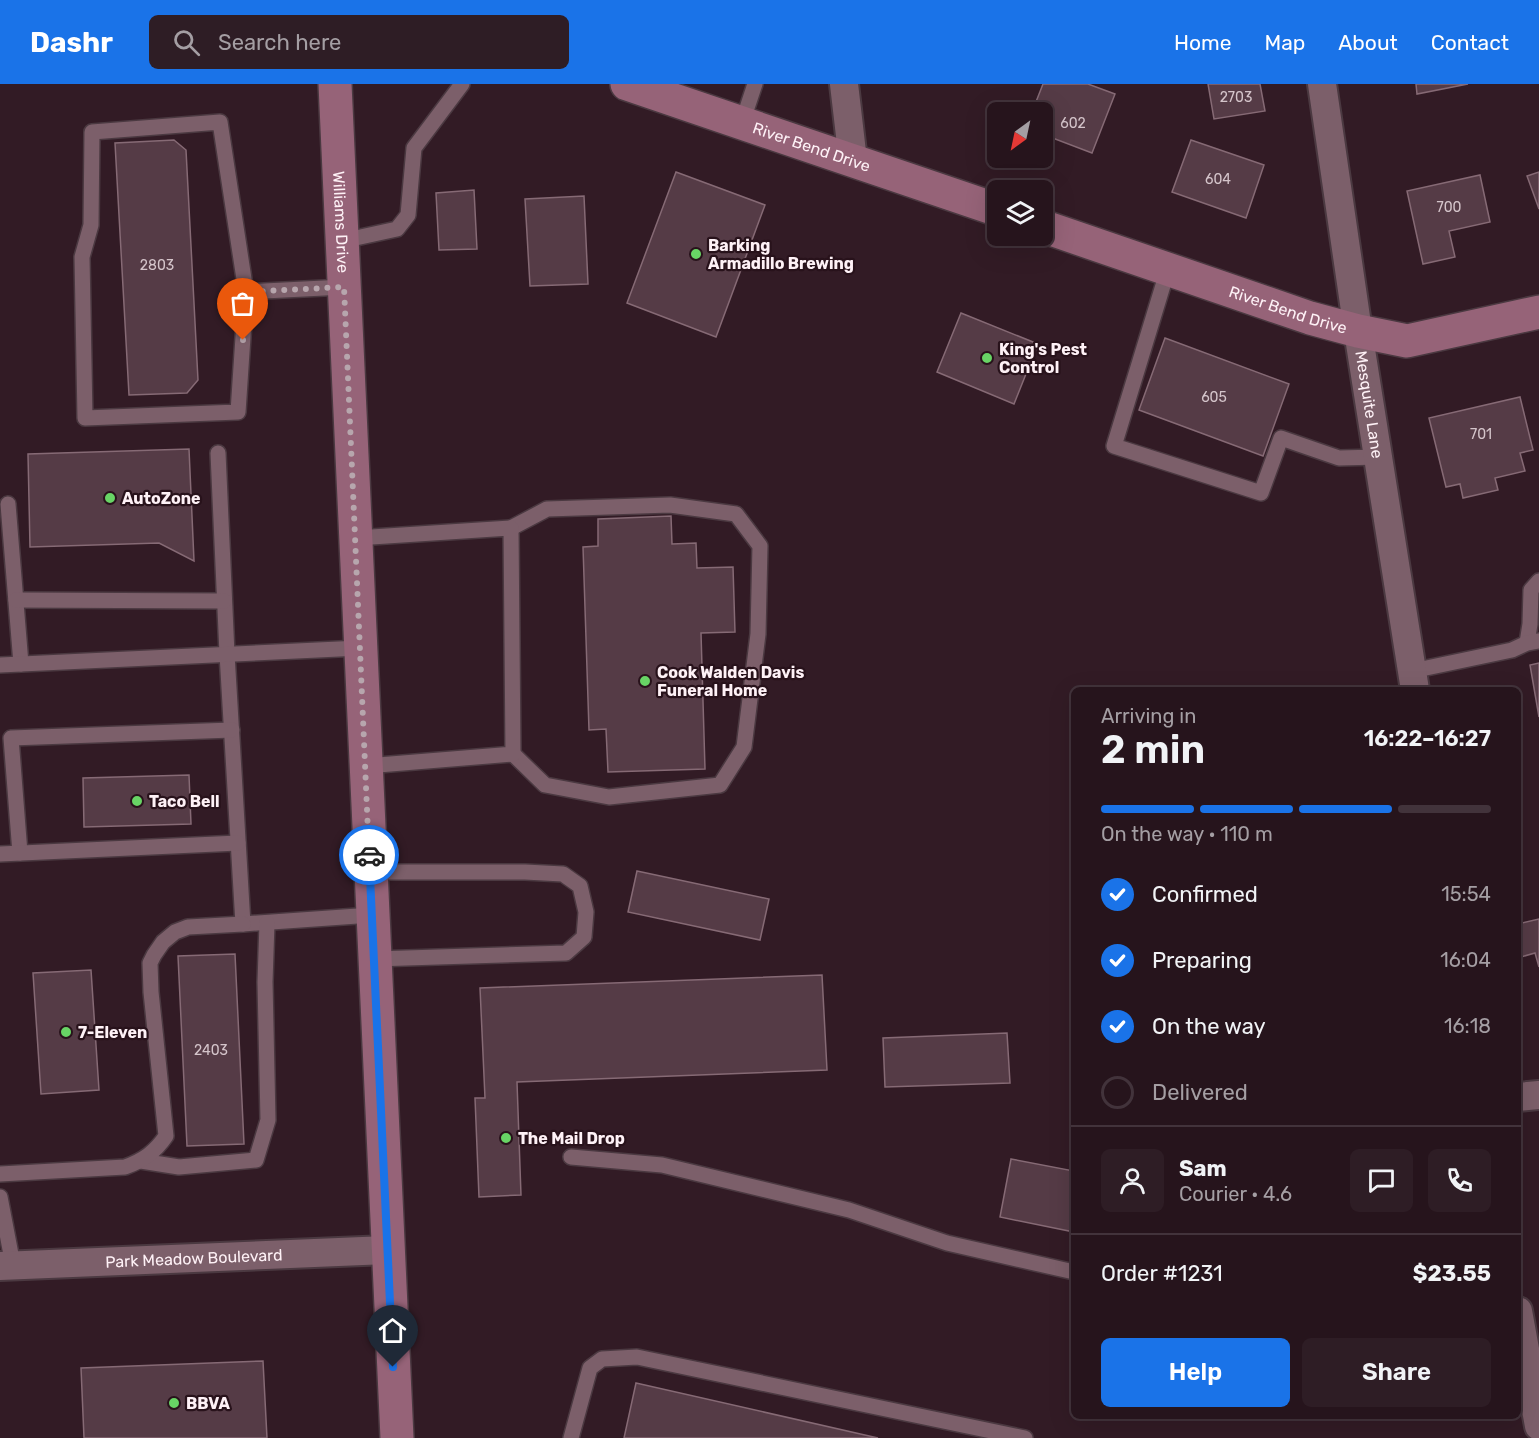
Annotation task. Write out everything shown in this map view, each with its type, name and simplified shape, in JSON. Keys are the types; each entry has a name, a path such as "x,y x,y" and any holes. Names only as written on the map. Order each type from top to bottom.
{"main road":[{"name":"Williams Drive","path":"335,84 397,1438"},
{"name":"River Bend Drive","path":"627,84 987,206"},
{"name":"River Bend Drive","path":"1053,230 1310,318 1407,341 1539,312"}],"street":[{"path":"844,84 853,160"},
{"name":"Mesquite Lane","path":"1322,84 1358,331 1414,680"},
{"path":"1521,1097 1539,1095"},
{"name":"Park Meadow Boulevard","path":"6,1265 387,1250"},
{"path":"1521,1347 1539,1426"}],"lane":[{"path":"342,241 397,229 408,215 414,148 462,84"},
{"path":"742,123 755,84"},
{"path":"220,122 246,292 238,412 85,418 82,257 91,225 92,132 220,122"},
{"path":"1168,269 1113,446 1261,493 1281,438 1339,458 1378,457"},
{"path":"246,292 344,287"},
{"path":"218,453 224,601 243,924"},
{"path":"8,504 21,664"},
{"path":"356,538 511,528 547,508 670,505 736,514 760,546 758,634 744,747 720,784 609,797 545,785 513,754 511,528"},
{"path":"1414,680 1533,642 1530,624 1531,590 1539,582"},
{"path":"16,600 224,601"},
{"path":"0,665 360,648"},
{"path":"20,853 6,737 232,730"},
{"path":"366,766 513,754"},
{"path":"0,854 238,843"},
{"path":"370,872 563,874 580,886 586,912 584,937 566,953 374,959"},
{"path":"0,1174 125,1167 141,1161 160,1144 165,1136 150,963 163,942 175,932 188,927 372,915"},
{"path":"141,1161 179,1167 256,1160 268,1120 265,982 267,923"},
{"path":"571,1157 662,1165 849,1210 946,1243 1071,1271"},
{"path":"0,1197 6,1265"},
{"path":"571,1438 590,1368 602,1359 637,1356 1025,1438"}],"building":[{"path":"1043,84 1088,84 1115,94 1092,153 1053,138 1053,102 1036,102"},
{"path":"1208,84 1260,84 1265,111 1214,119"},
{"path":"1416,84 1468,84 1417,94"},
{"path":"174,140 186,150 198,380 187,393 129,395 115,143"},
{"path":"1191,140 1264,165 1246,218 1172,192"},
{"name":"Barking Armadillo Brewing","path":"676,172 765,205 716,337 627,303"},
{"path":"1539,172 1539,209 1527,176"},
{"path":"1480,175 1490,222 1449,231 1455,257 1423,264 1407,191"},
{"path":"474,190 477,249 439,250 436,193"},
{"path":"584,196 588,284 530,286 525,199"},
{"name":"King's Pest Control","path":"961,313 1038,344 1014,404 937,372"},
{"path":"1165,338 1289,384 1263,456 1139,410"},
{"path":"1520,397 1533,450 1520,453 1525,471 1495,478 1498,490 1463,498 1460,484 1446,487 1429,418"},
{"name":"AutoZone","path":"189,449 194,561 159,543 30,547 28,454"},
{"name":"Cook Walden Davis Funeral Home","path":"671,516 672,544 696,543 697,568 733,567 735,632 701,633 705,769 608,772 606,729 589,730 583,547 598,546 598,519"},
{"path":"1539,663 1539,717 1530,665"},
{"name":"Taco Bell","path":"189,775 191,824 84,827 83,778"},
{"path":"637,871 769,899 760,940 628,912"},
{"path":"1539,919 1539,967 1535,953 1521,957 1521,923"},
{"path":"235,954 244,1144 187,1146 178,956"},
{"name":"7-Eleven","path":"91,970 99,1090 41,1094 33,973"},
{"path":"822,975 827,1070 517,1082 521,1195 479,1197 475,1098 485,1098 480,988"},
{"path":"1007,1033 1010,1083 885,1087 883,1038"},
{"path":"1011,1159 1071,1170 1071,1231 1000,1217"},
{"name":"BBVA","path":"263,1361 267,1438 84,1438 81,1368"},
{"path":"636,1383 878,1438 624,1438"}],"way so far":[{"path":"243,340 246,292 344,287 369,855"}],"place":[{"name":"Barking Armadillo Brewing","path":"696,254"},
{"name":"King's Pest Control","path":"987,358"},
{"name":"AutoZone","path":"110,498"},
{"name":"Cook Walden Davis Funeral Home","path":"645,681"},
{"name":"Taco Bell","path":"137,801"},
{"name":"7-Eleven","path":"66,1032"},
{"name":"The Mail Drop","path":"506,1138"},
{"name":"BBVA","path":"174,1403"}],"route":[{"path":"369,855 393,1367"}]}
